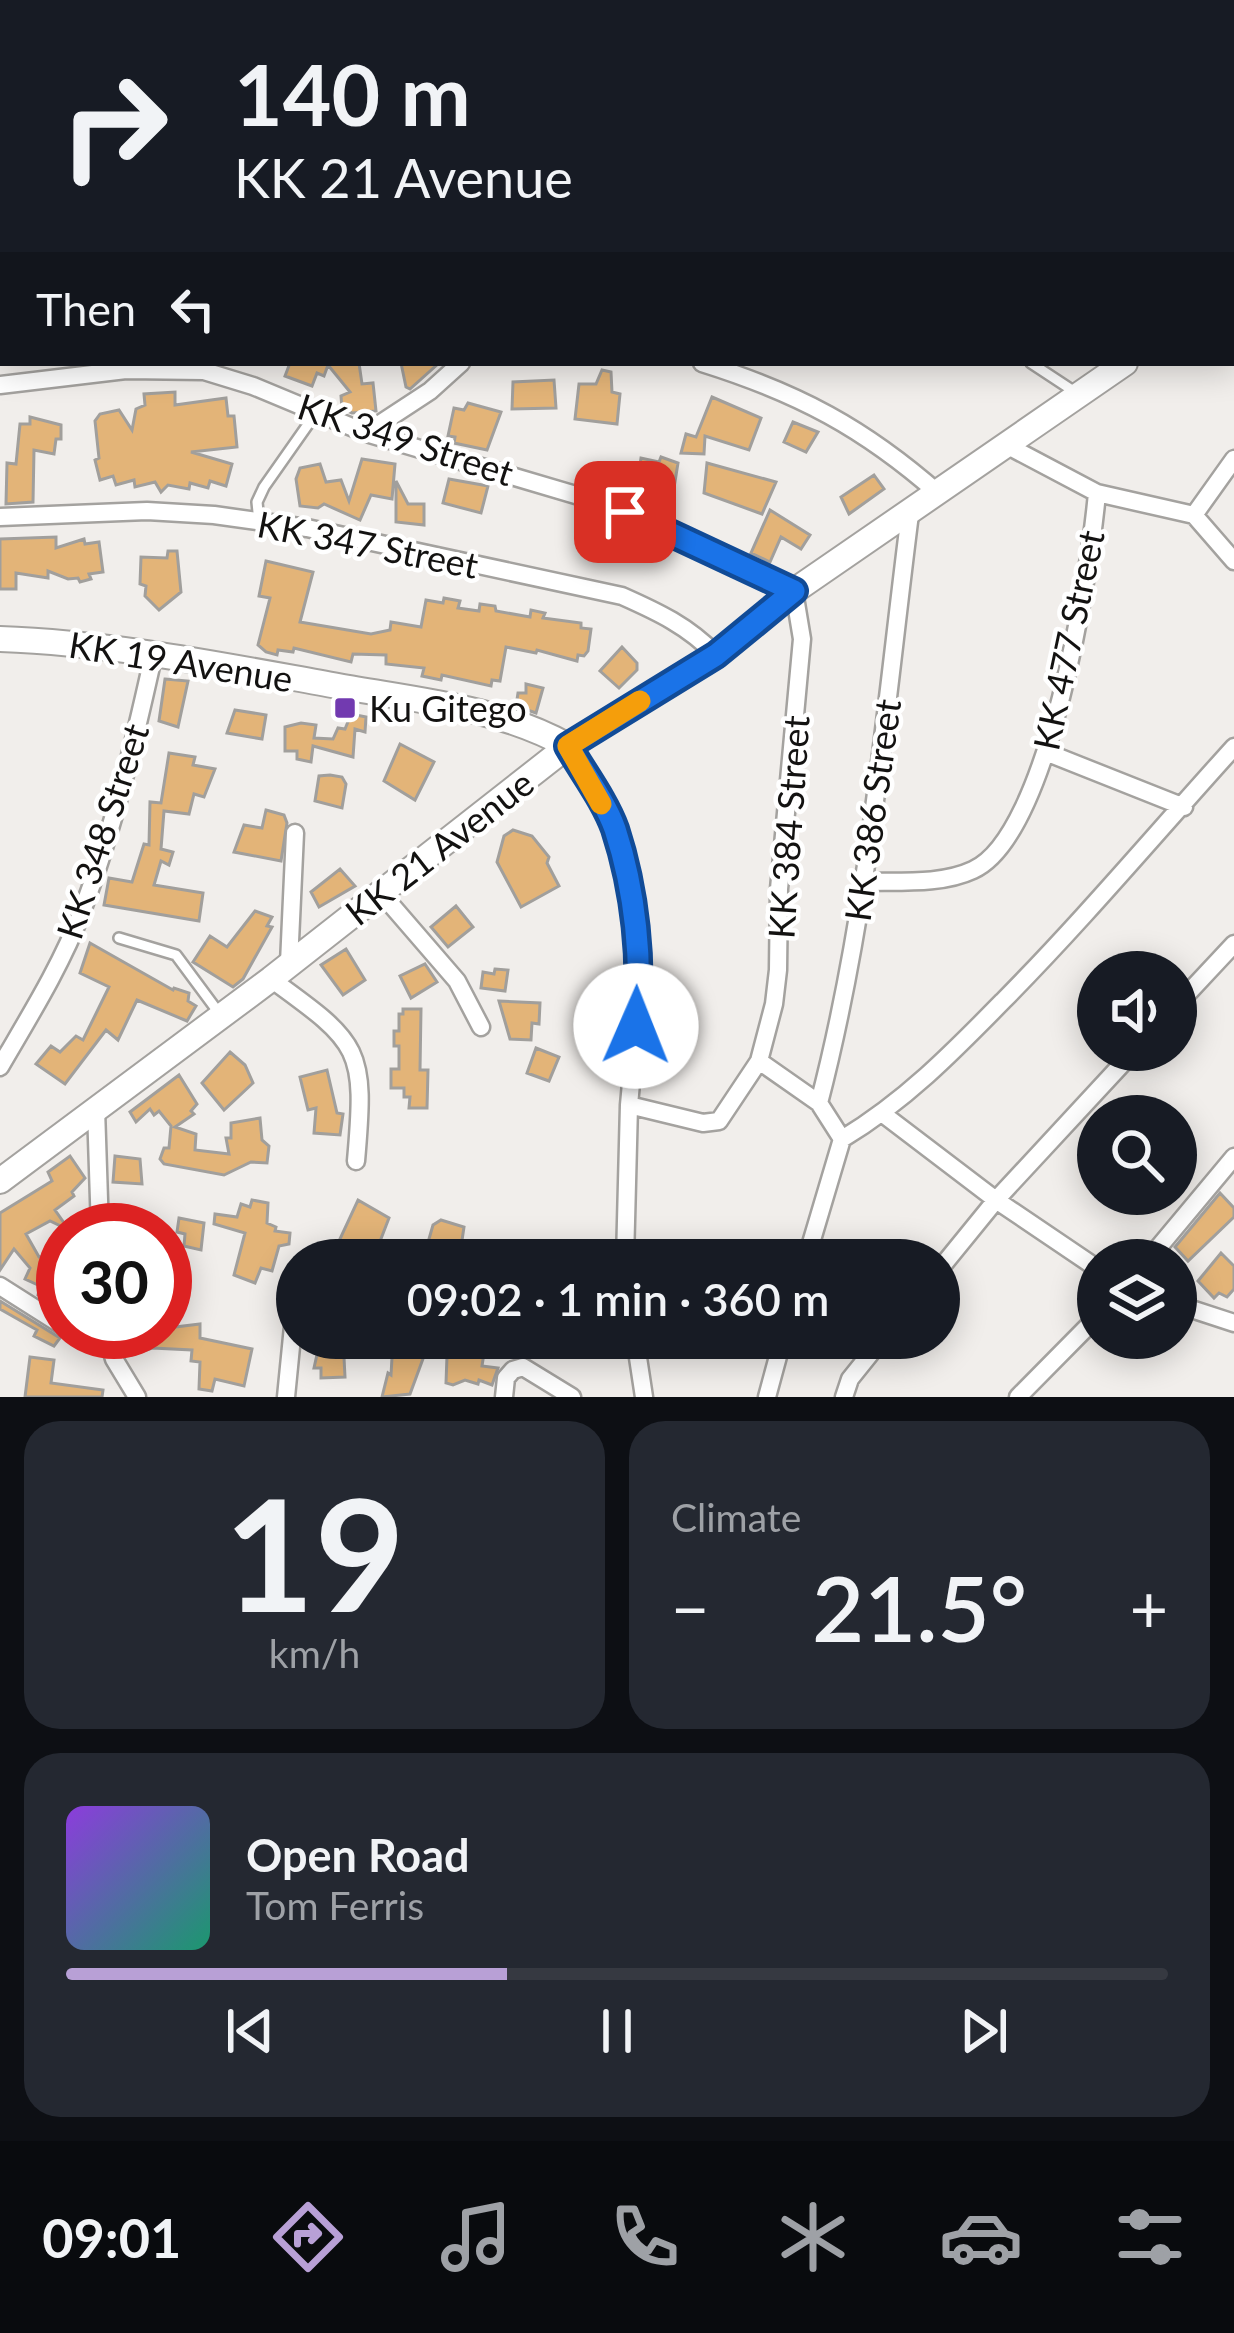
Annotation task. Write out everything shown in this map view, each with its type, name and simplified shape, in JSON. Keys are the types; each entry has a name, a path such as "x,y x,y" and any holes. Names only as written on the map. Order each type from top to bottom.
{"main road":[{"name":"KK 21 Avenue","path":"0,1180 280,971 568,746 716,655 794,591 1121,366"},
{"name":"KK 19 Avenue","path":"0,639 154,652 476,711 539,730 568,746"}],"street":[{"path":"366,433 430,392 458,366"},
{"path":"712,366 764,382 854,428 888,449 939,494"},
{"name":"KK 349 Street","path":"0,385 184,368 253,386 366,433 615,508 794,591"},
{"path":"1008,446 1097,494 1193,515 1234,561"},
{"path":"1193,515 1234,460"},
{"name":"KK 477 Street","path":"864,882 928,880 976,870 1008,836 1048,753 1091,558 1097,494"},
{"name":"KK 347 Street","path":"0,517 147,511 307,528 622,596 669,616 716,655"},
{"name":"KK 386 Street","path":"819,1103 838,1033 864,882 910,514"},
{"name":"KK 384 Street","path":"628,1105 703,1123 719,1121 759,1061 778,970 779,889 802,639 794,591"},
{"name":"KK 348 Street","path":"0,1067 45,990 81,912 134,744 154,652"},
{"path":"568,746 614,825 628,888 640,986 628,1105 625,1239"},
{"path":"1048,753 1184,807"},
{"path":"812,1239 842,1139 926,1079 1078,925 1230,758"},
{"path":"295,833 280,971 349,1046 361,1084 356,1161"},
{"path":"381,892 457,981 481,1027"},
{"path":"1197,984 1234,944"},
{"path":"759,1061 819,1103 842,1139"},
{"path":"960,1244 1116,1071"},
{"path":"96,1109 99,1203"},
{"path":"883,1114 1077,1255"},
{"path":"1166,1239 1234,1157"},
{"path":"0,1286 36,1309"},
{"path":"1197,1311 1234,1323"},
{"path":"1018,1397 1077,1337"},
{"path":"115,1359 137,1397"},
{"path":"286,1397 290,1359"},
{"path":"638,1359 644,1397"},
{"path":"767,1397 777,1359"},
{"path":"844,1397 850,1379 866,1359"},
{"path":"504,1397 506,1378 523,1367 572,1397"}],"lane":[{"path":"1035,366 1080,395"},
{"path":"259,522 257,502 264,487 316,412"},
{"path":"119,938 176,955 221,1016"}],"building":[{"path":"289,366 328,366 324,376 317,373 312,386 285,376"},
{"path":"329,366 359,366 362,384 373,383 376,411 342,409 341,396 350,392"},
{"path":"402,366 436,366 410,389"},
{"path":"602,370 611,372 612,392 620,394 617,424 575,419 579,384 596,384"},
{"path":"554,380 556,408 512,409 513,382"},
{"path":"175,392 175,405 226,398 228,416 234,416 237,447 191,452 232,464 226,486 210,481 208,488 190,483 189,489 168,485 161,492 155,482 135,487 134,480 116,485 113,476 100,480 95,421 100,414 119,410 132,430 136,409 145,405 144,394"},
{"path":"712,397 761,418 749,450 705,436 704,454 681,453 686,434 696,437"},
{"path":"468,403 501,412 487,450 454,443 455,437 448,436 454,408 464,410"},
{"path":"30,417 61,425 61,439 56,439 54,454 34,450 33,502 6,504 7,463 16,464 20,424 30,424"},
{"path":"793,422 818,432 806,452 784,442"},
{"path":"661,457 678,463 674,488 637,485 641,458 659,462"},
{"path":"362,459 395,464 392,499 371,495 360,520 324,504 300,506 296,479 300,468 320,464 326,482 341,480 349,501"},
{"path":"707,463 776,482 762,514 704,493"},
{"path":"874,475 884,489 849,514 841,497"},
{"path":"449,479 488,486 481,513 443,503"},
{"path":"396,481 408,504 424,504 424,525 396,522"},
{"path":"770,510 810,535 801,549 781,537 770,562 751,553"},
{"path":"56,537 56,548 84,539 85,544 99,542 103,572 89,574 91,579 80,582 48,571 48,578 16,573 16,589 0,589 0,539"},
{"path":"168,551 177,551 181,592 159,610 145,596 146,586 140,584 141,557 167,558"},
{"path":"266,561 313,572 300,622 371,634 390,630 391,622 421,627 426,600 443,603 444,598 460,601 458,608 479,611 480,604 530,617 531,610 545,613 543,618 581,623 581,628 591,629 588,651 578,655 577,661 506,647 500,681 492,680 491,686 442,675 441,680 422,676 424,668 386,664 386,655 353,654 351,662 294,648 293,652 278,650 277,655 266,652 258,645 270,598 259,596"},
{"path":"622,647 637,663 637,670 619,688 600,671"},
{"path":"165,679 188,681 178,727 159,721"},
{"path":"526,684 543,688 536,713 516,706 518,693 526,693"},
{"path":"354,707 356,715 366,717 365,732 355,729 353,757 313,746 311,762 297,759 297,751 285,751 285,727 316,725 314,738 333,739 338,728 345,729"},
{"path":"235,710 266,715 262,739 227,733"},
{"path":"400,744 434,762 415,800 384,781"},
{"path":"169,753 195,757 193,765 215,769 204,797 194,794 189,814 164,811 161,849 173,852 169,865 161,861 154,885 203,893 199,921 104,905 109,878 132,882 144,844 149,845 150,802 161,803"},
{"path":"319,776 342,777 346,784 342,808 315,801"},
{"path":"266,810 284,815 287,823 281,861 234,852 244,825 262,828"},
{"path":"513,830 532,836 549,857 547,863 559,886 521,907 497,862 504,836"},
{"path":"340,869 355,886 319,907 311,892"},
{"path":"456,906 473,927 448,947 431,927"},
{"path":"255,911 272,917 267,926 272,927 243,979 233,987 193,962 210,936 227,947"},
{"path":"90,943 173,990 189,993 188,1001 196,1006 187,1021 137,1000 118,1040 106,1030 65,1084 36,1064 51,1046 60,1052 76,1036 83,1040 109,987 80,973"},
{"path":"346,949 365,980 343,995 321,965"},
{"path":"425,964 437,982 411,998 400,976"},
{"path":"495,969 508,970 505,991 481,988 483,972 494,974"},
{"path":"499,1001 540,1003 539,1024 532,1023 531,1040 510,1039"},
{"path":"403,1009 421,1009 420,1070 428,1070 427,1108 409,1108 410,1097 404,1097 404,1088 391,1088 391,1069 399,1069 394,1031 399,1031"},
{"path":"536,1048 559,1057 549,1081 527,1073"},
{"path":"230,1052 245,1065 253,1083 224,1110 202,1083"},
{"path":"327,1070 337,1113 343,1114 340,1135 314,1133 316,1108 308,1110 300,1077"},
{"path":"179,1075 197,1104 191,1111 194,1114 175,1127 196,1134 195,1150 229,1154 226,1138 231,1138 231,1123 260,1118 262,1140 269,1146 267,1163 251,1162 224,1175 164,1164 160,1159 164,1148 169,1148 171,1126 159,1111 154,1115 150,1109 136,1122 130,1112"},
{"path":"70,1156 85,1178 64,1203 36,1203 36,1229 26,1234 36,1252 36,1284 25,1279 30,1268 14,1249 0,1270 0,1213 52,1181 48,1172"},
{"path":"115,1156 140,1159 142,1184 113,1182"},
{"path":"1220,1193 1234,1208 1234,1217 1197,1252 1197,1239 1182,1239"},
{"path":"252,1200 268,1203 267,1223 275,1231 290,1233 289,1239 276,1239 272,1271 261,1268 255,1283 234,1275 245,1233 214,1224 215,1214 237,1217 241,1204 250,1207"},
{"path":"358,1200 389,1218 381,1239 340,1239"},
{"path":"441,1220 464,1227 462,1239 429,1239 433,1225"},
{"path":"192,1221 204,1223 201,1250 192,1248"},
{"path":"1221,1253 1234,1266 1234,1289 1227,1297 1219,1293 1214,1298 1198,1281"},
{"path":"0,1301 36,1323 36,1329 0,1309"},
{"path":"200,1324 200,1338 252,1349 244,1386 215,1379 212,1391 199,1389 200,1362 191,1361 192,1325"},
{"path":"30,1357 54,1360 51,1383 103,1390 102,1397 25,1397"},
{"path":"316,1359 344,1359 345,1377 321,1378 321,1368 314,1368"},
{"path":"392,1359 423,1359 410,1394 382,1397 388,1373 391,1375"},
{"path":"447,1359 483,1359 482,1366 498,1368 492,1385 479,1380 478,1384 446,1383"}],"slow traffic":[{"path":"601,804 568,746 640,701"}],"place":[{"name":"Ku Gitego","path":"345,708"}],"route":[{"path":"625,512 794,591 716,655 568,746 614,825 628,888 640,986 636,1026"}]}
